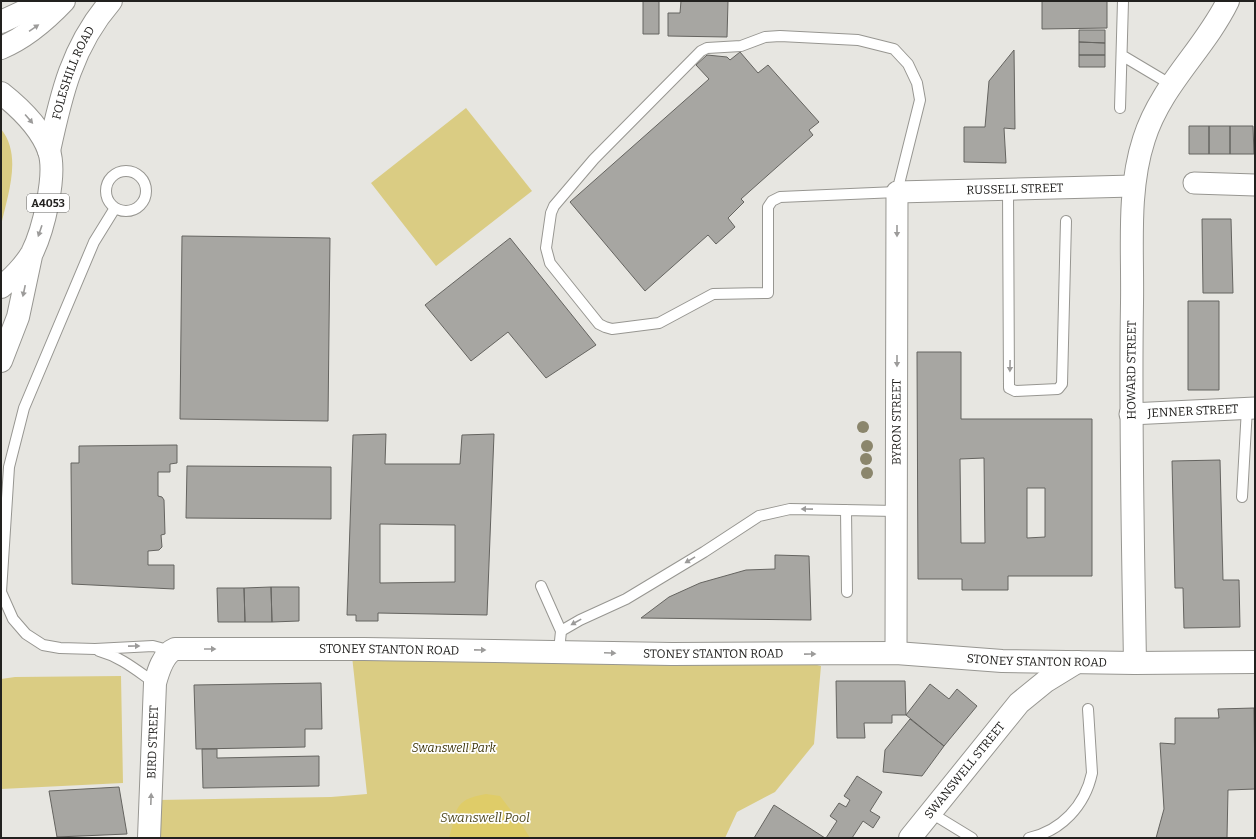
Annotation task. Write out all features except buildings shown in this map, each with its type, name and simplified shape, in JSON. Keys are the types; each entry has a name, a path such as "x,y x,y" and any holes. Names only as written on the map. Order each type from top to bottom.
{"main road":[{"path":"1,22 46,1"},
{"path":"1,48 10,44 45,20 64,1"},
{"name":"FOLESHILL ROAD","path":"49,151 62,93 73,61 85,37 111,1"},
{"name":"HOWARD STREET","path":"1135,663 1130,414 1133,186 1145,137 1170,84 1224,10 1243,1"},
{"name":"A4053","path":"1,93 19,107 34,125 49,151 51,164 48,201 32,253 18,317 1,361"},
{"name":"A4053","path":"1,287 21,268 32,253"},
{"name":"STONEY STANTON ROAD","path":"172,650 364,649 560,641 672,654 896,652 1002,660 1135,663 1255,662"},
{"name":"BIRD STREET","path":"150,838 155,683 163,662 172,650"},
{"name":"SWANSWELL STREET","path":"1002,660 1018,665 1025,676 1025,688 1019,703"},
{"name":"SWANSWELL STREET","path":"910,838 1019,703 1046,681 1077,662"}],"street":[{"path":"1194,183 1255,185"},
{"name":"RUSSELL STREET","path":"897,192 1133,186"},
{"name":"BYRON STREET","path":"896,652 897,192"},
{"name":"JENNER STREET","path":"1130,414 1251,408"}],"lane":[{"path":"1120,108 1123,1"},
{"path":"765,36 858,40 894,49 908,64 918,83 920,100 897,192 780,197 772,201 768,207 768,293 713,294 659,323 612,329 599,324 550,263 546,248 551,213 554,206 594,158 701,51 707,48 742,46 765,36"},
{"path":"1122,56 1170,84"},
{"path":"122,171 136,174 144,184 146,196 143,202 134,210 121,210 115,208 107,197 106,190 111,178 122,171"},
{"path":"1008,189 1010,327 1009,388 1015,391 1058,389 1062,384 1066,221"},
{"path":"115,208 94,242 24,408 9,467 1,592 13,619 26,634 43,645 60,648 95,649 153,646 172,650"},
{"path":"1242,497 1251,408"},
{"path":"541,586 560,641 580,620 626,598 704,552 759,516 790,509 896,511"},
{"path":"846,510 847,592"},
{"path":"95,649 114,655 130,664 155,683"},
{"path":"1029,838 1043,835 1063,823 1074,809 1090,781 1092,773 1088,709"},
{"path":"931,813 972,838"}],"green space":[{"path":"466,108 532,191 436,266 371,183"},
{"path":"1,129 8,140 11,151 12,176 1,226"},
{"name":"Swanswell Park","path":"352,656 813,664 821,666 814,744 775,792 737,812 725,838 156,838 158,800 331,797 367,794"},
{"path":"121,676 123,783 1,789 1,679 15,677"}],"water":[{"name":"Swanswell Pool","path":"486,794 500,796 530,838 449,838 455,814 461,803"}]}
